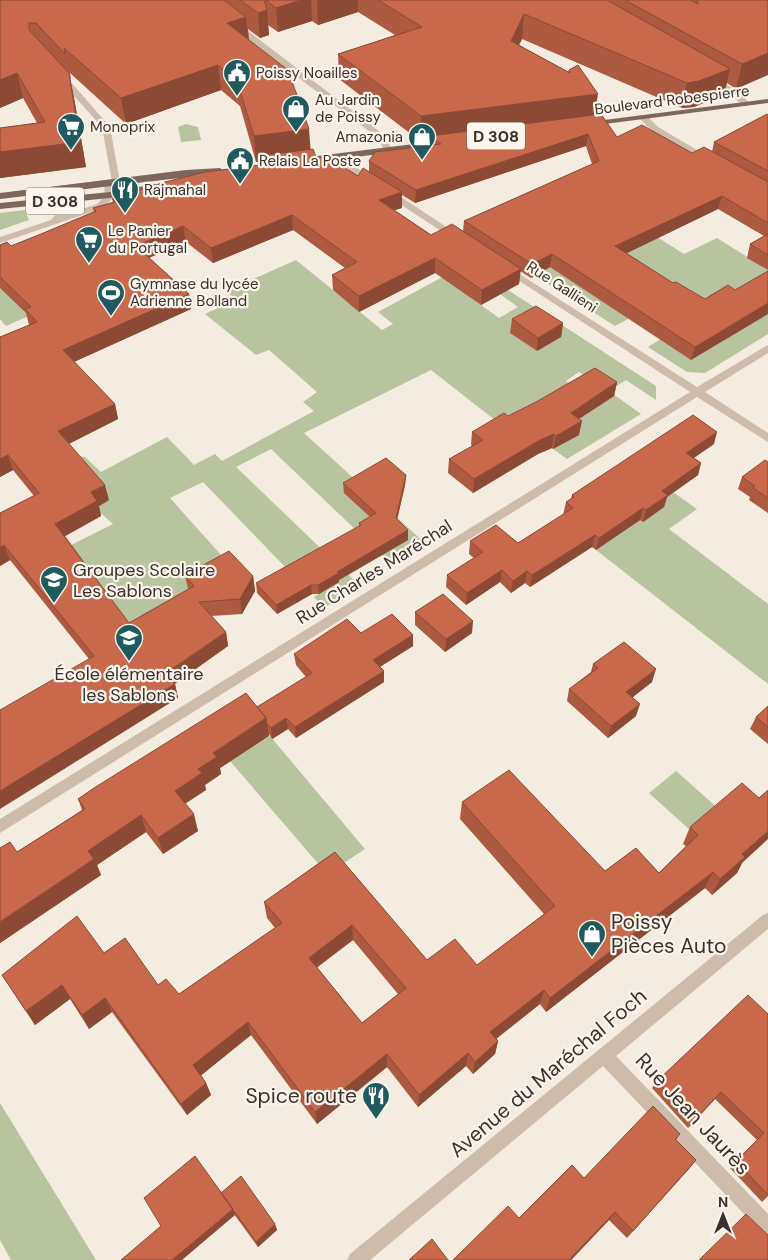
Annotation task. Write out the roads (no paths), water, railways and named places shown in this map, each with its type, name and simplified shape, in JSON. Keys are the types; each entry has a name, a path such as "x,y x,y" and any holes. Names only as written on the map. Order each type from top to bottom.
{"main road":[{"name":"Boulevard Robespierre","path":"582,125 768,101"},
{"name":"D 308","path":"296,162 455,142"},
{"name":"D 308","path":"0,196 228,170 159,187 110,195 0,206"}],"street":[{"path":"225,18 381,137 388,150"},
{"path":"0,240 100,206 106,203 110,195 112,182 106,126 51,65"},
{"path":"702,75 735,94 747,104"},
{"path":"643,117 655,129 716,163"},
{"path":"344,156 350,168 468,244"},
{"path":"53,223 65,208 65,188"},
{"name":"Rue Gallieni","path":"501,265 768,438"},
{"name":"Rue Charles Maréchal","path":"0,827 696,391 768,348"},
{"name":"Avenue du Maréchal Foch","path":"356,1260 768,920"},
{"name":"Rue Jean Jaurès","path":"604,1055 768,1227"}],"place":[{"name":"Poissy Noailles","path":"237,97"},
{"name":"Au Jardin de Poissy","path":"296,133"},
{"name":"Monoprix","path":"71,151"},
{"name":"Amazonia","path":"422,161"},
{"name":"Relais La Poste","path":"240,185"},
{"name":"Rajmahal","path":"125,214"},
{"name":"Le Panier du Portugal","path":"89,264"},
{"name":"Gymnase du lycée Adrienne Bolland","path":"111,317"},
{"name":"Groupes Scolaire Les Sablons","path":"54,604"},
{"name":"École élémentaire les Sablons","path":"129,662"},
{"name":"Poissy Pièces Auto","path":"592,958"},
{"name":"Spice route","path":"376,1120"}]}
